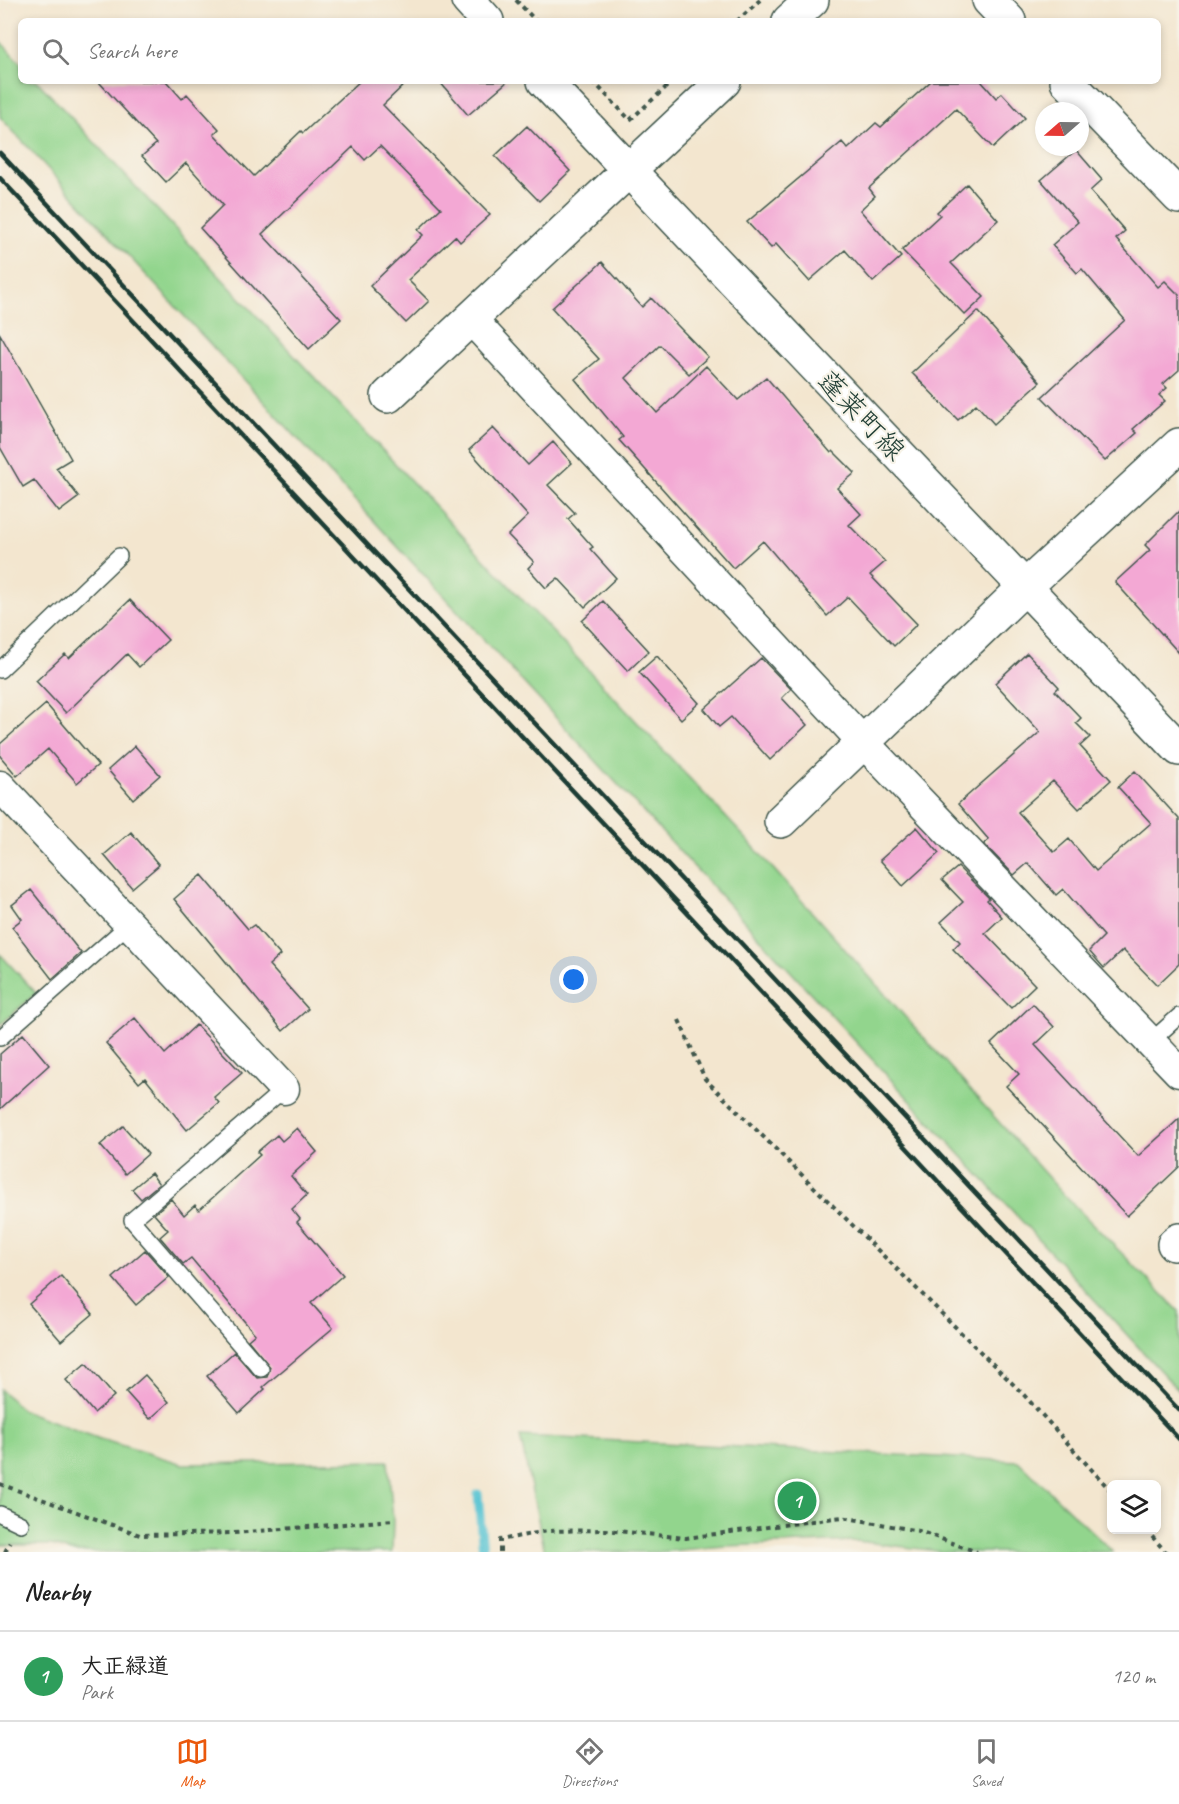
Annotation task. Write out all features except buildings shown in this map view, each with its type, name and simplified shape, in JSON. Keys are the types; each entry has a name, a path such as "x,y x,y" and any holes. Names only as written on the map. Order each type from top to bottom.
{"street":[{"path":"468,0 484,18"},
{"path":"792,18 812,0"},
{"path":"989,0 1006,18"},
{"name":"蓬莱町線","path":"547,84 1179,749"},
{"path":"388,396 721,84"},
{"path":"1070,84 1179,197"},
{"path":"471,319 863,742 1179,1072"},
{"path":"781,821 1026,586 1179,445"},
{"path":"0,786 284,1089"}],"lane":[{"path":"0,670 118,556"},
{"path":"0,1038 128,925"},
{"path":"1150,1042 1179,1016"},
{"path":"261,1369 132,1220 284,1089"},
{"path":"0,1514 21,1524"}],"path":[{"path":"516,0 533,18"},
{"path":"740,18 760,0"},
{"path":"596,84 630,120 670,84"},
{"path":"679,1020 705,1079 1023,1394 1107,1486"},
{"path":"0,1484 140,1534 234,1533 393,1520"},
{"path":"500,1552 500,1540 547,1532 606,1530 686,1538 842,1518 919,1530 977,1552"},
{"path":"1150,1534 1166,1552"}],"green space":[{"path":"0,41 18,61 18,84 40,84 752,845 1063,1194 1179,1311 1179,1391 0,117"},
{"path":"0,954 36,993 0,1025"},
{"path":"0,1389 22,1410 100,1439 183,1464 388,1461 393,1520 392,1552 72,1552 51,1545 0,1545"},
{"path":"520,1436 1018,1461 1113,1552 945,1552 857,1541 725,1546 657,1552 545,1552"}],"waterway":[{"path":"478,1494 483,1552"}],"railway":[{"path":"0,153 1179,1410"},
{"path":"0,178 1179,1439"}],"place":[{"name":"大正緑道","path":"797,1501"}]}
